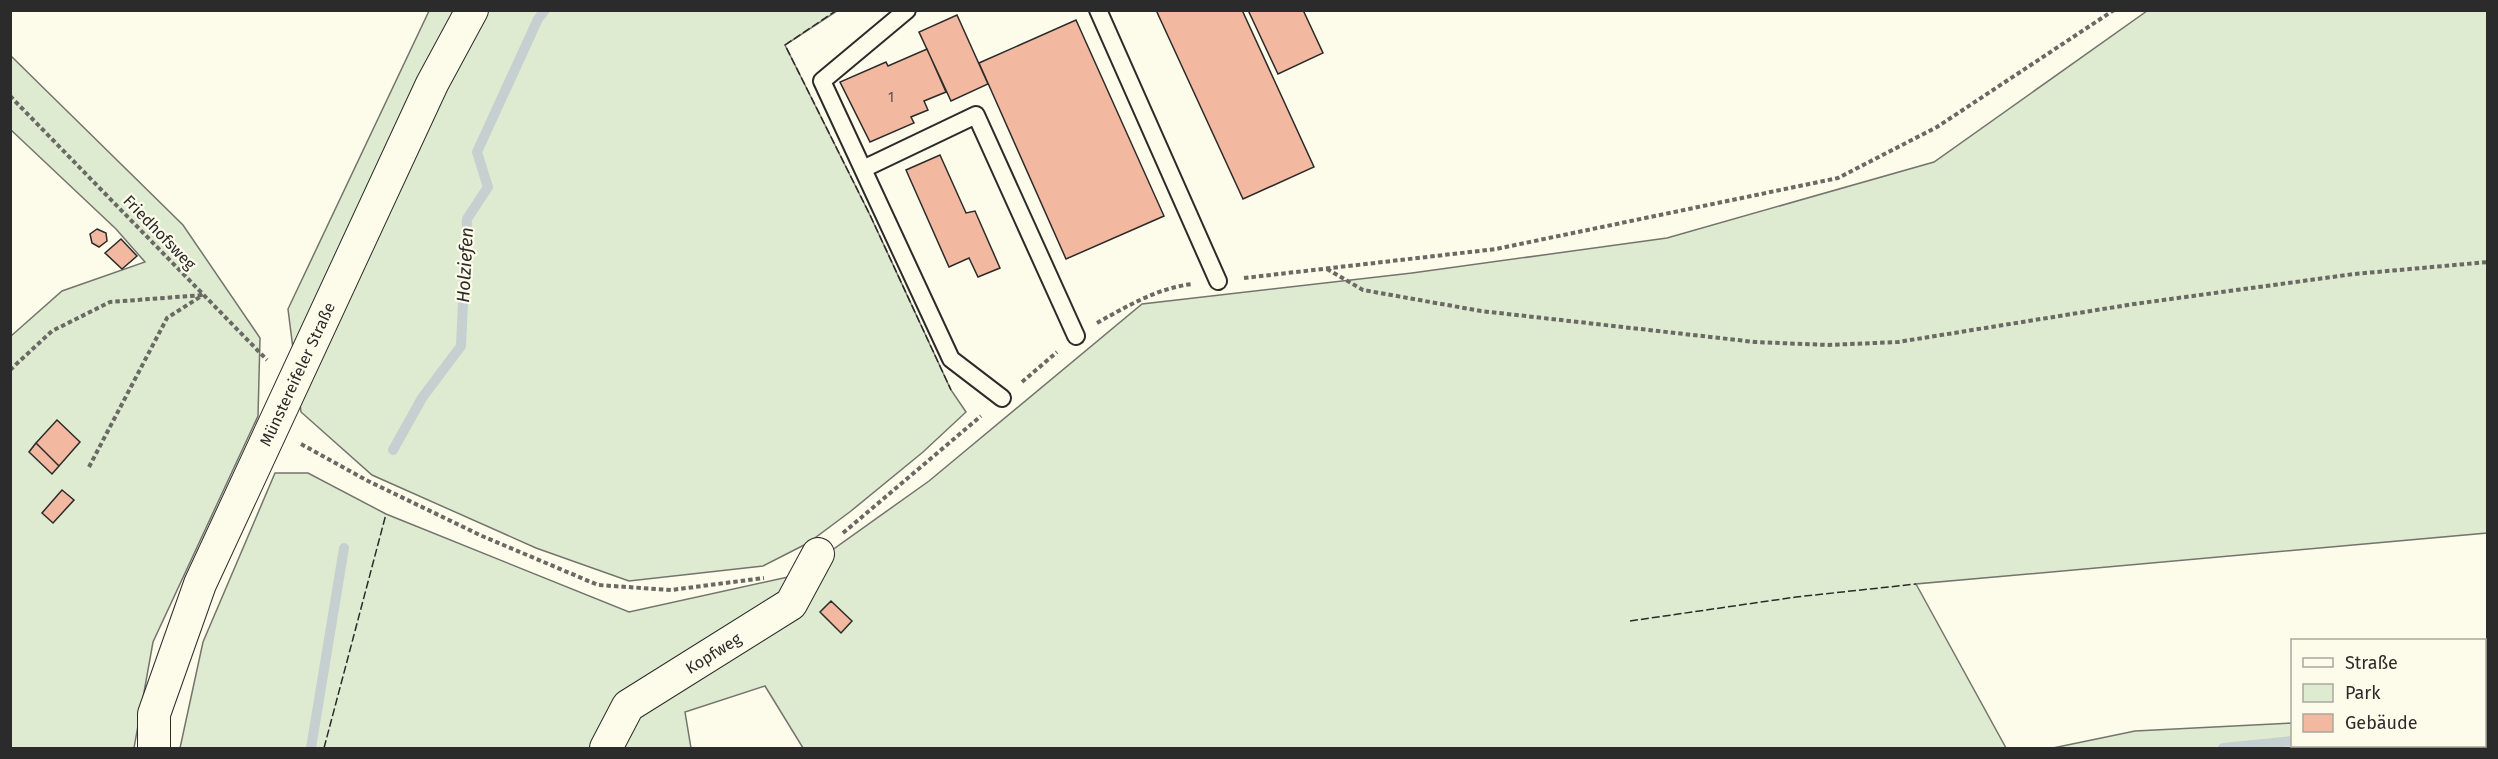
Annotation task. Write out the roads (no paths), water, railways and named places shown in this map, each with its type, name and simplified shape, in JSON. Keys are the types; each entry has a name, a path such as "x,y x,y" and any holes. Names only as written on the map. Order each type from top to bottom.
{"street":[{"name":"Münstereifeler Straße","path":"154,748 154,714 200,584 432,84 472,10"},
{"name":"Kopfweg","path":"606,748 628,706 790,604 818,554"}],"lane":[{"path":"907,10 822,81 951,359 1002,398"},
{"path":"1098,10 1218,281"},
{"path":"863,169 976,115 1076,336"}],"waterway":[{"name":"Holziefen","path":"393,450 422,398 461,346 467,219 488,187 477,152 538,19 545,10"},
{"name":"Holziefen","path":"311,748 344,548"},
{"path":"2223,748 2291,741"}]}
